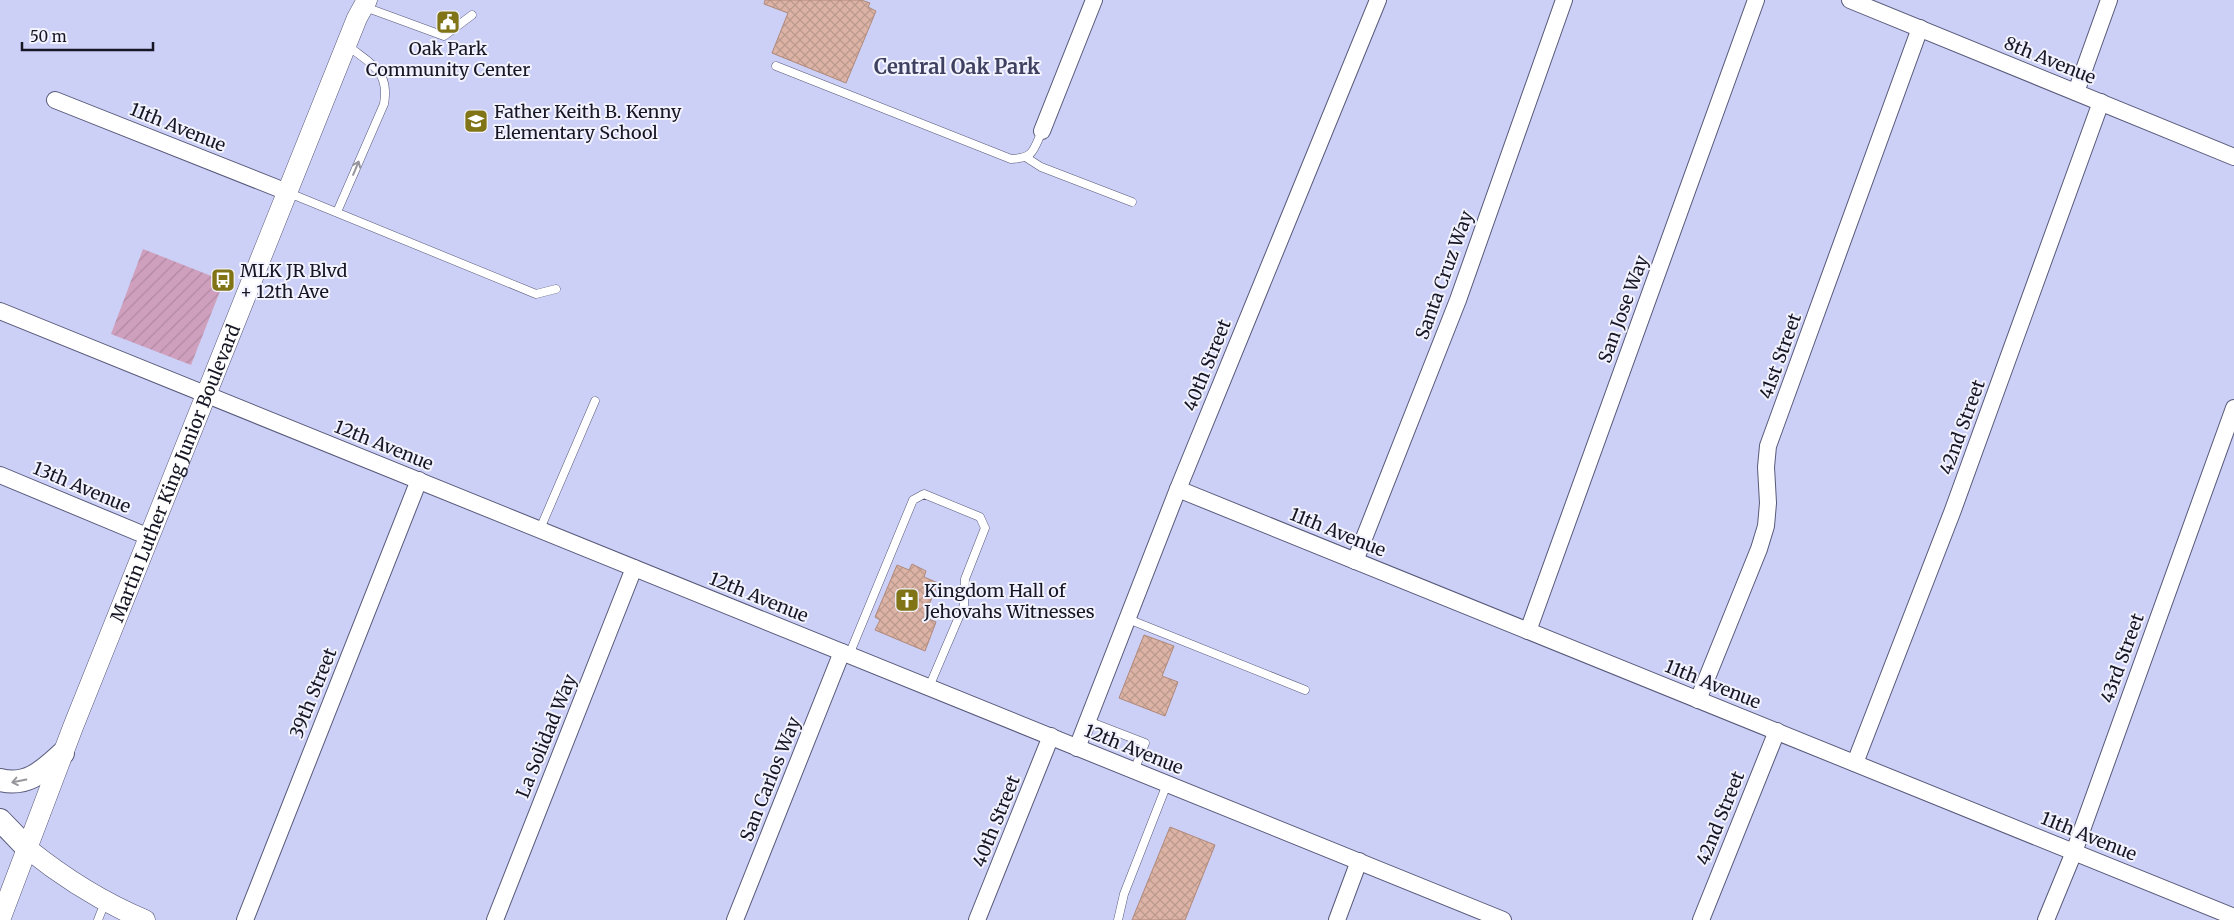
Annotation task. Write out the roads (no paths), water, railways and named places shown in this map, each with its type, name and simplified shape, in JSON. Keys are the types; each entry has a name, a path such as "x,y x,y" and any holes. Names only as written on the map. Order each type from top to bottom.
{"main road":[{"path":"0,780 13,783 37,776 63,753"},
{"path":"0,820 28,849"}],"street":[{"path":"1042,131 1094,0"},
{"name":"40th Street","path":"1077,748 1178,489 1378,0"},
{"name":"Santa Cruz Way","path":"1355,561 1458,300 1564,0"},
{"name":"San Jose Way","path":"1528,631 1756,0"},
{"name":"8th Avenue","path":"1850,0 2234,157"},
{"path":"2076,92 2109,0"},
{"name":"Martin Luther King Junior Boulevard","path":"0,920 63,753 346,45 365,3"},
{"name":"41st Street","path":"1698,700 1759,549 1766,526 1768,446 1920,28"},
{"name":"11th Avenue","path":"55,100 287,192"},
{"name":"42nd Street","path":"1855,764 1949,519 2101,102"},
{"name":"12th Avenue","path":"0,311 1503,920"},
{"name":"43rd Street","path":"2046,920 2074,852 2234,408"},
{"name":"13th Avenue","path":"0,475 149,537"},
{"name":"39th Street","path":"245,920 419,480"},
{"name":"11th Avenue","path":"1178,489 2234,917"},
{"name":"La Solidad Way","path":"495,920 634,568"},
{"name":"San Carlos Way","path":"735,920 845,654"},
{"name":"42nd Street","path":"1701,920 1776,731"},
{"name":"40th Street","path":"977,920 1051,736"},
{"path":"28,849 68,879 101,911 145,920"},
{"path":"1337,920 1359,862"}],"lane":[{"path":"365,3 444,36 472,15"},
{"path":"337,212 384,104 386,90 380,71 346,45"},
{"path":"776,66 1011,159 1027,158 1041,167 1132,202"},
{"path":"1027,158 1032,153 1042,131"},
{"path":"287,192 536,294 556,289"},
{"path":"540,529 595,401"},
{"path":"845,654 913,500 924,494 980,517 985,528 964,580 964,605 929,687"},
{"path":"1128,619 1305,690"},
{"path":"1088,721 1144,743 1134,771"},
{"path":"1118,920 1124,894 1167,784"}],"place":[{"name":"Oak Park Community Center","path":"448,22"},
{"name":"Father Keith B. Kenny Elementary School","path":"476,121"},
{"name":"MLK JR Blvd + 12th Ave","path":"223,280"},
{"name":"Kingdom Hall of Jehovahs Witnesses","path":"907,600"}],"district":[{"name":"Central Oak Park","path":"957,66"}]}
